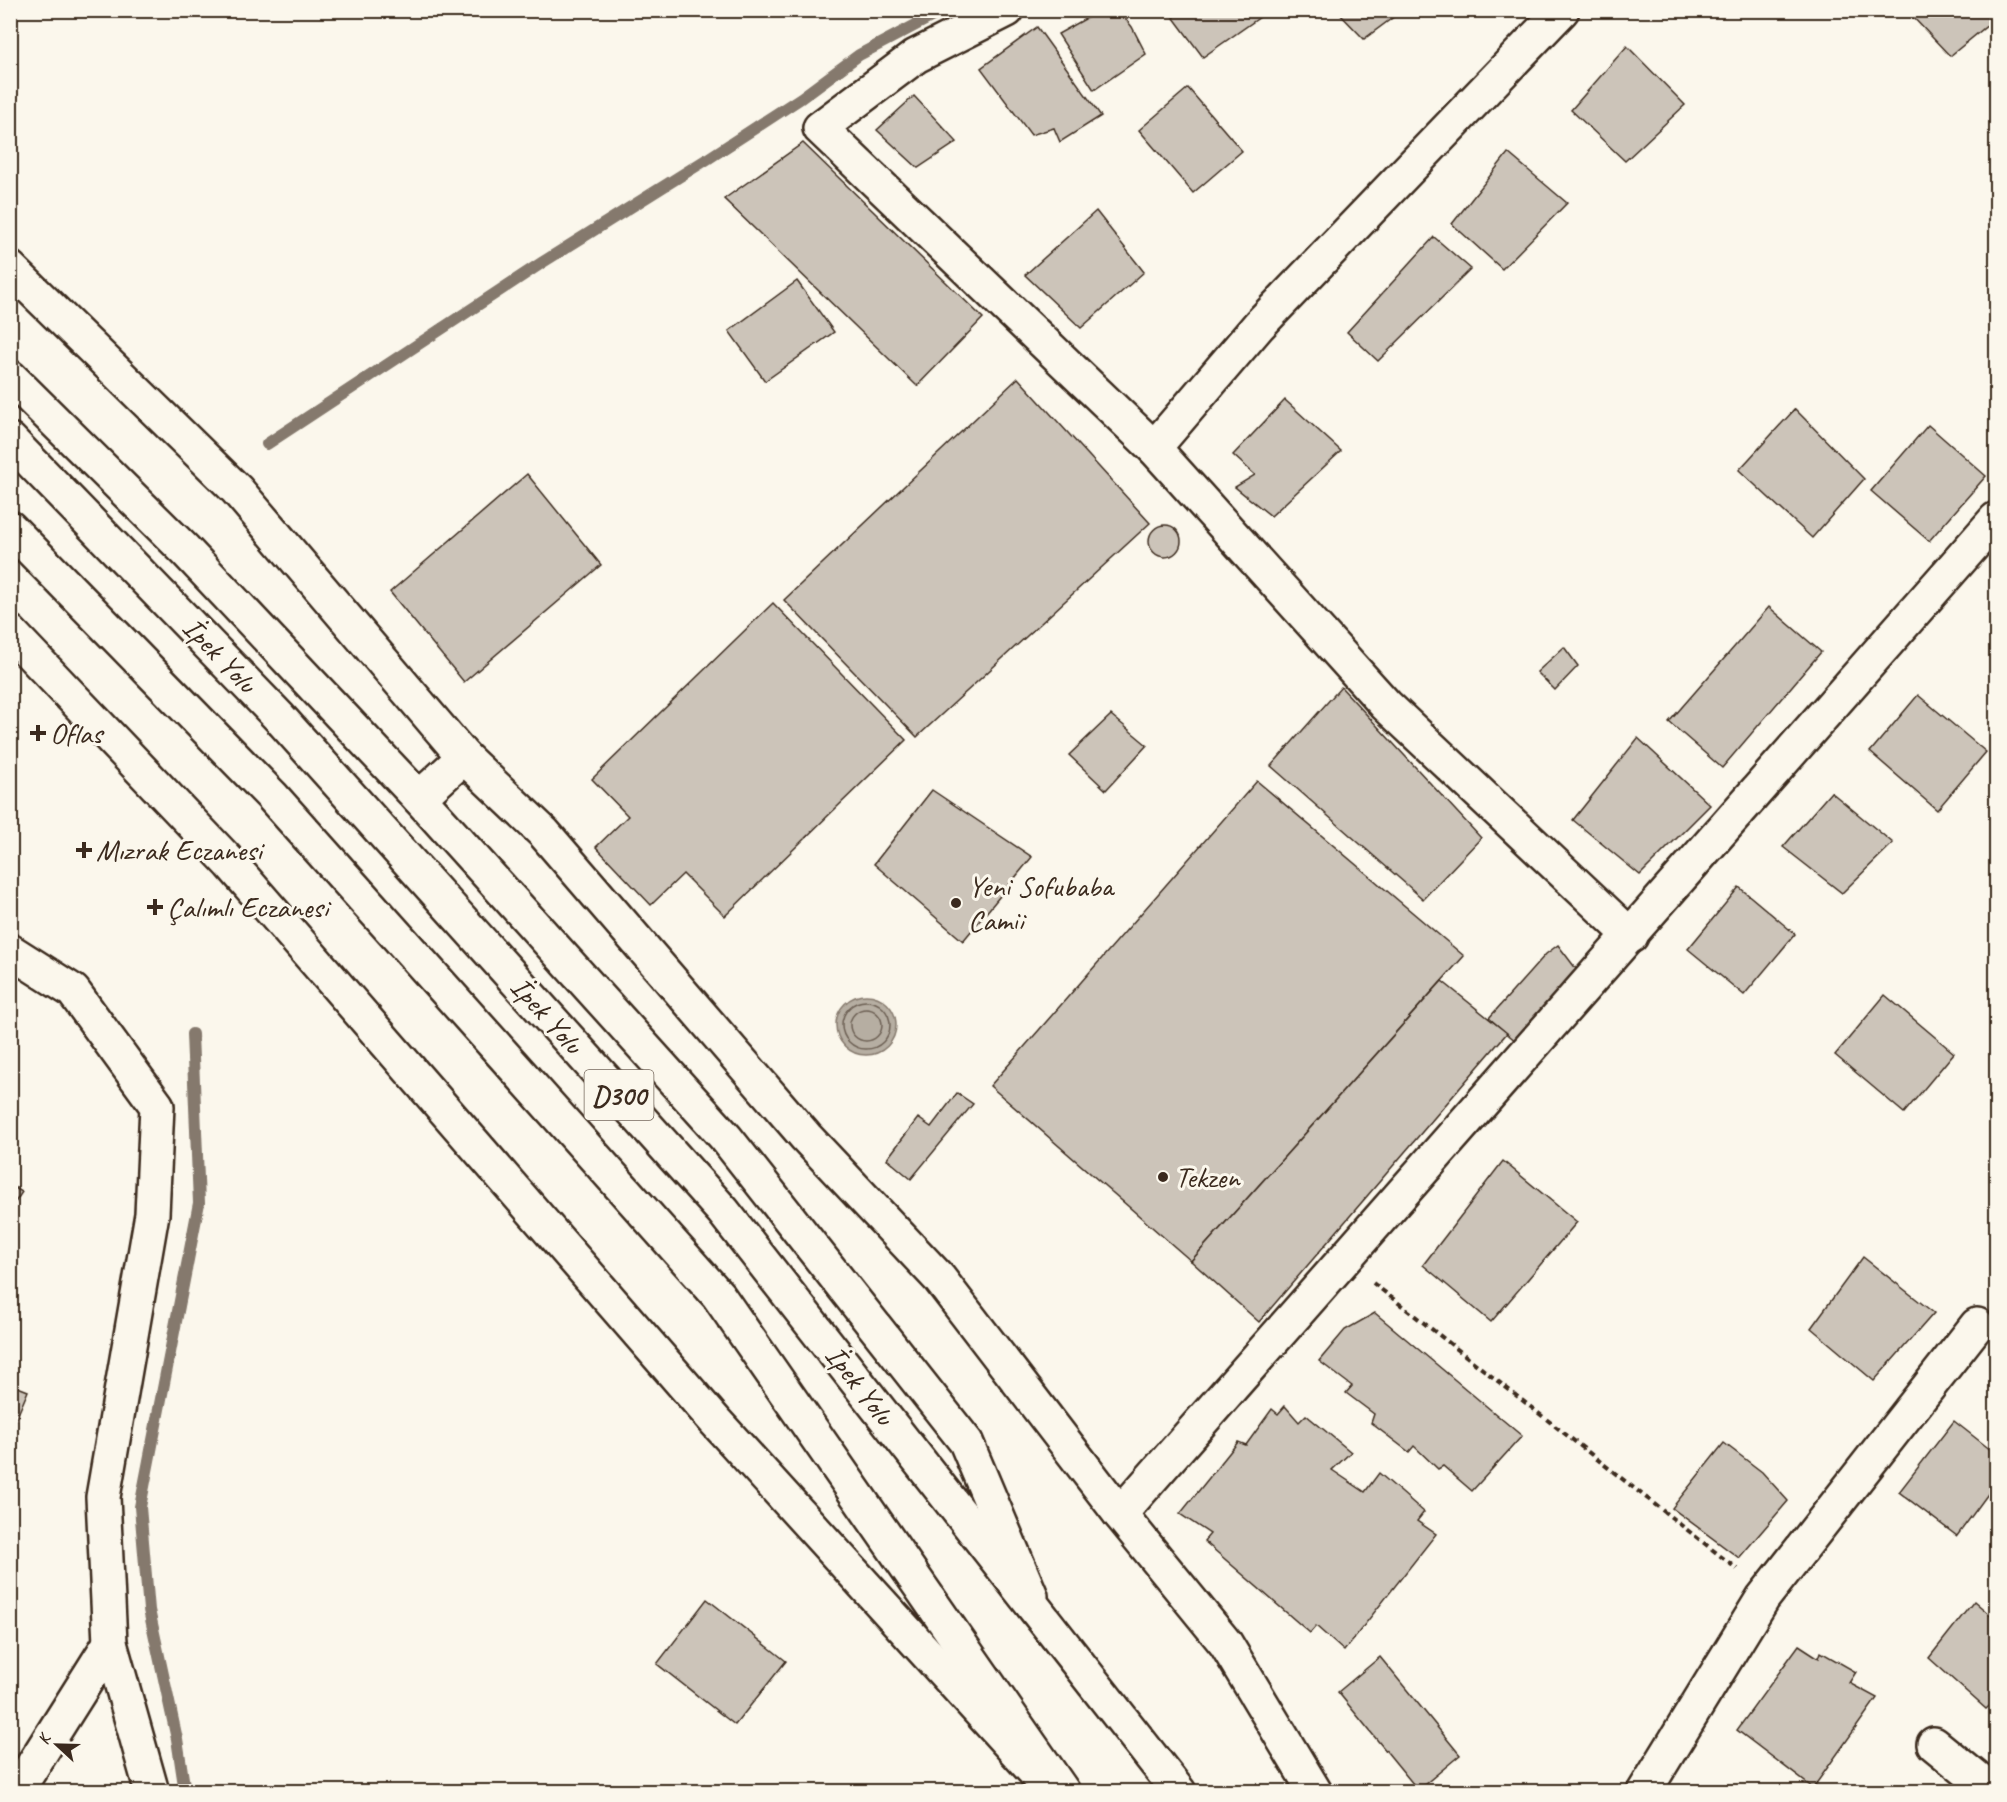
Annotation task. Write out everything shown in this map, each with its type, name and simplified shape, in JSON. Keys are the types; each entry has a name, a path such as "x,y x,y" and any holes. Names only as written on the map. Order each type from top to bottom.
{"main road":[{"path":"1007,10 916,56 820,128 1154,448 1386,705 1631,936"},
{"path":"1154,448 1259,325 1562,10"},
{"path":"10,268 237,490 464,757 544,833 806,1137 939,1278 1120,1514 1226,1644 1315,1791"},
{"path":"10,377 185,550 419,798 726,1138 966,1442 1036,1609"},
{"name":"İpek Yolu","path":"10,440 279,717 723,1211 1179,1791"},
{"path":"1120,1514 1996,519"},
{"name":"İpek Yolu","path":"10,528 272,796 718,1295 1063,1791"},
{"path":"10,632 231,864 716,1422 1053,1791"},
{"path":"419,798 464,757"},
{"path":"10,951 73,991 157,1106 152,1214 103,1497 110,1643 152,1791"},
{"path":"1644,1791 1763,1598 1977,1325"},
{"path":"16,1791 110,1643"},
{"path":"1934,1744 1993,1791"}],"path":[{"path":"1341,1264 1383,1288 1675,1522 1757,1584 1763,1598"}],"water":[{"path":"866,995 887,1004 896,1025 887,1046 866,1055 845,1046 836,1025 845,1004"}],"building":[{"path":"1101,10 1119,10 1132,27 1146,54 1094,90 1058,34"},
{"path":"1168,10 1270,10 1203,57"},
{"path":"1336,10 1403,10 1364,39"},
{"path":"1914,10 1991,10 1989,24 1950,56 1910,14"},
{"path":"1037,27 1101,116 1060,142 1054,128 1031,135 981,68"},
{"path":"1627,46 1685,105 1625,161 1571,110"},
{"path":"1188,88 1242,151 1193,193 1139,130"},
{"path":"914,96 957,142 918,168 877,130"},
{"path":"803,143 983,318 917,386 724,199"},
{"path":"1508,153 1567,203 1502,269 1452,224"},
{"path":"1096,211 1144,272 1081,328 1025,275"},
{"path":"1434,237 1471,269 1378,361 1347,332"},
{"path":"797,281 834,332 765,381 729,331"},
{"path":"1018,378 1150,523 917,737 784,600"},
{"path":"1285,400 1341,451 1271,516 1235,487 1255,475 1233,455"},
{"path":"1795,409 1864,479 1812,538 1739,470"},
{"path":"1928,425 1986,476 1929,541 1871,491"},
{"path":"527,474 601,565 464,682 390,592"},
{"path":"1165,525 1176,530 1181,541 1176,552 1165,557 1154,552 1149,541 1154,530"},
{"path":"773,603 906,740 725,916 683,874 651,905 596,847 628,816 592,779"},
{"path":"1769,607 1821,652 1722,768 1669,722"},
{"path":"1564,647 1578,666 1555,690 1537,672"},
{"path":"1341,687 1481,838 1423,899 1271,766"},
{"path":"1918,695 1986,752 1937,810 1870,752"},
{"path":"1111,715 1147,745 1106,790 1069,755"},
{"path":"1638,738 1710,805 1640,875 1573,820"},
{"path":"1257,781 1464,956 1191,1261 990,1086"},
{"name":"Yeni Sofubaba Camii","path":"932,790 1032,857 963,941 874,864"},
{"path":"1831,792 1893,843 1842,893 1783,847"},
{"path":"1739,887 1795,934 1744,995 1688,949"},
{"path":"1558,945 1577,970 1518,1043 1489,1018 1546,954"},
{"path":"1442,981 1507,1033 1259,1322 1191,1261"},
{"path":"1885,995 1954,1053 1904,1113 1835,1055"},
{"path":"957,1093 973,1104 911,1179 887,1159 918,1118 931,1127"},
{"path":"1503,1161 1577,1222 1491,1322 1423,1265"},
{"path":"10,1185 22,1192 10,1210"},
{"path":"1863,1257 1934,1313 1874,1381 1811,1328"},
{"path":"1375,1313 1522,1436 1472,1491 1443,1466 1438,1469 1414,1446 1409,1452 1371,1423 1374,1414 1346,1393 1352,1386 1319,1361 1345,1330"},
{"path":"10,1384 28,1391 10,1433"},
{"path":"1285,1406 1299,1422 1306,1415 1351,1452 1332,1470 1365,1492 1379,1473 1424,1512 1417,1521 1436,1534 1344,1651 1316,1626 1310,1633 1204,1541 1210,1534 1180,1514 1238,1442 1246,1445 1272,1409 1278,1414"},
{"path":"1954,1421 1996,1454 1996,1483 1957,1536 1899,1492"},
{"path":"1724,1443 1762,1472 1788,1501 1739,1558 1672,1508"},
{"path":"707,1599 786,1661 735,1725 657,1664"},
{"path":"1974,1601 1996,1620 1996,1700 1986,1709 1929,1658"},
{"path":"1799,1645 1819,1658 1821,1652 1856,1672 1849,1683 1877,1698 1813,1788 1737,1730"},
{"path":"1380,1657 1460,1755 1418,1790 1338,1692"}],"waterway":[{"path":"267,444 543,262 801,98 859,55 944,10"},
{"path":"185,1792 177,1739 149,1610 140,1507 199,1203 192,1034"}],"place":[{"name":"Oflas","path":"38,733"},
{"name":"Mızrak Eczanesi","path":"84,850"},
{"name":"Yeni Sofubaba Camii","path":"956,903"},
{"name":"Çalımlı Eczanesi","path":"155,907"},
{"name":"Tekzen","path":"1163,1177"}]}
